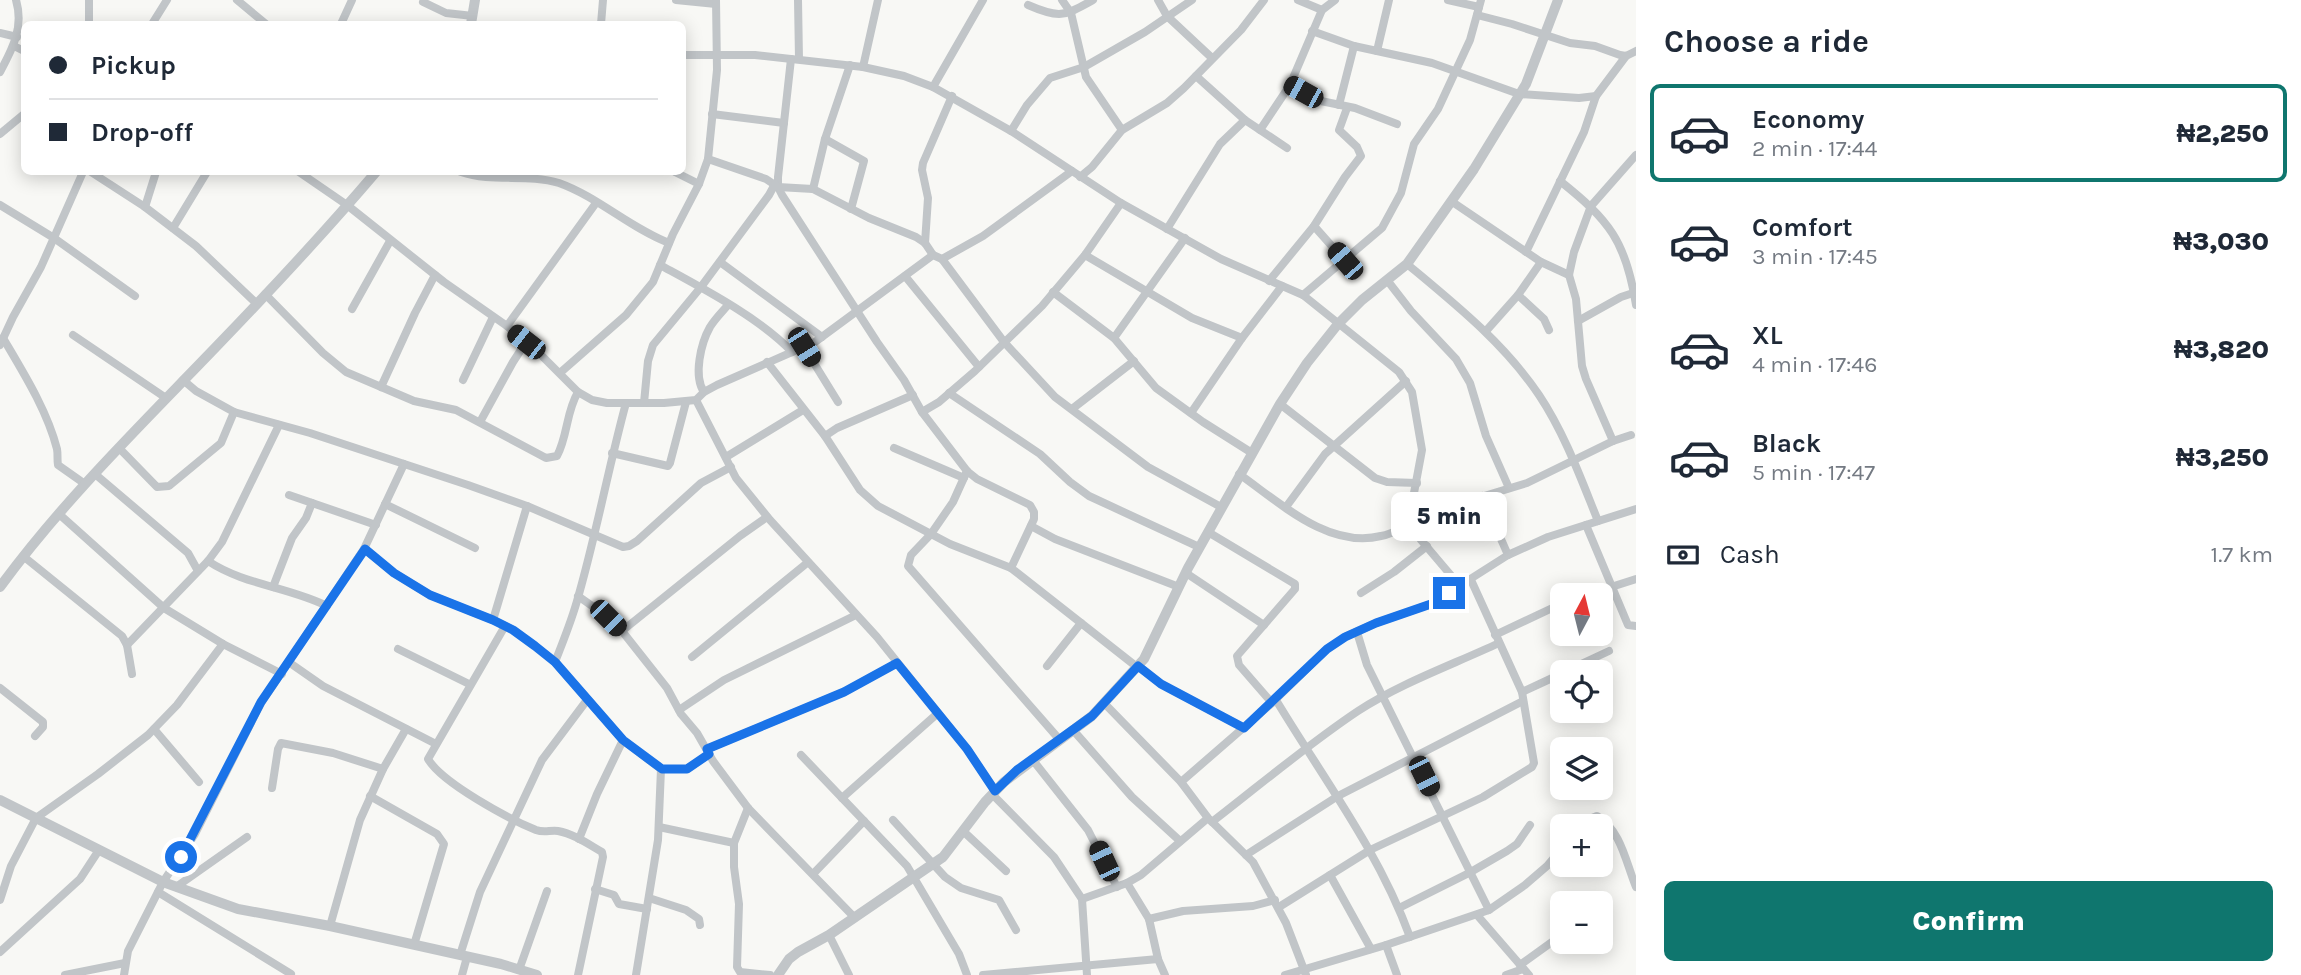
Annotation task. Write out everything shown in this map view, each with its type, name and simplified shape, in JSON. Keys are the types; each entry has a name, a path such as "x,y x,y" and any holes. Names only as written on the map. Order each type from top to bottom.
{"street":[{"path":"0,72 15,42 19,10 16,0"},
{"path":"89,0 89,21"},
{"path":"154,21 167,0"},
{"path":"237,0 263,21"},
{"path":"342,21 352,0"},
{"path":"423,2 446,13 472,20 475,0"},
{"path":"601,21 603,0"},
{"path":"561,372 626,315 653,282 708,159 718,54 716,2 676,0"},
{"path":"644,403 648,361 653,345 701,287 776,186 795,59 798,0"},
{"path":"863,67 878,0"},
{"path":"933,87 983,0"},
{"path":"1062,0 1071,13 1086,77 1122,130"},
{"path":"1028,5 1049,14 1071,13 1093,0"},
{"path":"1158,0 1167,16 1212,58"},
{"path":"1011,131 1047,80 1084,67 1145,32 1192,0"},
{"path":"1080,177 1092,167 1122,130 1167,103 1196,76 1241,30 1264,0"},
{"path":"1298,0 1322,10"},
{"path":"1260,130 1290,85 1322,10 1335,0"},
{"path":"1377,51 1389,0"},
{"path":"1448,0 1479,7 1512,24 1544,35 1626,55"},
{"path":"778,975 789,959 798,952 914,877 950,850 993,793 1032,759 1105,704 1138,666 1150,649 1199,547 1280,404 1307,363 1338,324 1407,264 1474,169 1526,84 1558,0"},
{"path":"1303,295 1382,228 1389,218 1401,193 1414,144 1438,109 1470,40 1479,7"},
{"path":"1312,31 1354,46 1432,63 1519,94 1579,98 1596,96"},
{"path":"0,33 21,48"},
{"path":"1269,281 1314,226 1345,177 1362,156 1357,147 1339,130 1354,46"},
{"path":"1526,252 1584,132 1596,96 1626,55 1636,51"},
{"path":"686,55 718,54 850,65 904,76 933,87 1011,131 1121,203 1167,229 1221,259 1303,295 1399,372 1412,392 1422,450 1411,509 1412,521 1427,546 1460,586"},
{"path":"813,189 825,139 850,65"},
{"path":"1196,76 1245,120 1287,148"},
{"path":"1290,85 1317,100 1356,108 1397,124"},
{"path":"925,243 928,198 923,163 952,96"},
{"path":"712,114 784,123"},
{"path":"0,134 21,116"},
{"path":"1167,229 1220,144 1245,120"},
{"path":"825,139 864,161 851,209"},
{"path":"1613,441 1586,379 1576,299 1569,275 1574,252 1591,206 1636,155"},
{"path":"708,159 755,175 776,186 813,189 925,243 1004,342 1055,397 1148,467 1221,507"},
{"path":"303,175 506,326 561,372 578,392 592,400 644,403 696,400 704,392 804,347 858,312 905,276 937,257 983,236 1072,171"},
{"path":"82,175 54,238 2,341 20,367 50,430 57,450 58,466 85,484"},
{"path":"96,175 145,207 196,246 256,303"},
{"path":"145,207 155,175"},
{"path":"173,228 205,175"},
{"path":"0,587 85,484 265,294 347,205 370,175"},
{"path":"477,175 542,179 580,192 638,229 669,243"},
{"path":"681,175 699,184"},
{"path":"1560,181 1591,206 1616,237 1635,292 1636,305"},
{"path":"776,186 965,475"},
{"path":"1451,201 1541,262 1569,275"},
{"path":"506,326 596,203"},
{"path":"922,412 979,367 1042,306 1085,255 1121,203"},
{"path":"0,205 54,238 135,296"},
{"path":"1314,226 1345,261"},
{"path":"1114,338 1185,238"},
{"path":"352,309 390,241"},
{"path":"1085,255 1147,294 1192,318 1242,338"},
{"path":"720,262 822,337"},
{"path":"1486,331 1518,295 1541,262"},
{"path":"1407,264 1486,331 1539,396 1574,460 1598,521"},
{"path":"660,265 701,287 778,338 792,352"},
{"path":"381,387 435,275"},
{"path":"905,276 979,367"},
{"path":"1387,280 1411,311 1456,359 1470,383 1486,436 1509,488"},
{"path":"1191,413 1242,338 1282,286"},
{"path":"1054,292 1114,338 1156,388 1252,453"},
{"path":"1578,321 1635,292"},
{"path":"265,294 333,363 346,372 414,401 456,410 546,458 553,459 562,447 572,403 578,392"},
{"path":"1518,295 1544,319 1549,330"},
{"path":"704,392 699,378 704,341 710,326 728,305"},
{"path":"463,380 493,317"},
{"path":"73,335 166,398"},
{"path":"480,422 526,342"},
{"path":"804,347 838,401"},
{"path":"1072,409 1134,361"},
{"path":"767,362 825,436 860,490 894,516 983,559 1011,568 1161,684 1244,728"},
{"path":"183,380 196,391 234,412 404,464 527,506 618,545 629,547 701,483 731,467"},
{"path":"1286,507 1325,454 1336,447 1406,381"},
{"path":"949,393 1040,453 1089,496 1199,547"},
{"path":"825,436 837,428 913,395"},
{"path":"696,400 736,478 938,713 967,749 993,793 1054,857 1082,898 1087,970"},
{"path":"612,453 668,466 686,402"},
{"path":"555,662 578,596 626,403"},
{"path":"1280,404 1381,480 1417,483"},
{"path":"726,457 803,410"},
{"path":"119,448 157,486 169,486 221,443 234,412"},
{"path":"127,645 208,561 230,527 279,425"},
{"path":"1239,474 1318,527 1350,537 1382,536 1412,521 1527,483 1631,435"},
{"path":"894,447 977,479 1030,505 1034,512 1031,526 1011,568"},
{"path":"124,975 128,951 161,887 194,834 261,702 365,549 404,464"},
{"path":"95,474 188,553 198,571"},
{"path":"965,475 953,502 931,534 911,555 908,566 1059,739"},
{"path":"289,495 376,525"},
{"path":"1482,496 1508,555"},
{"path":"273,587 292,538 306,518 312,503"},
{"path":"385,504 475,548"},
{"path":"493,620 527,506"},
{"path":"1181,782 1274,702 1327,649 1345,637 1431,604 1508,555 1548,537 1636,509"},
{"path":"59,514 164,608 223,644 282,674"},
{"path":"622,631 767,517"},
{"path":"1586,525 1609,583"},
{"path":"1031,526 1055,539 1179,587"},
{"path":"1208,532 1295,584 1295,589 1237,656 1238,665 1274,702 1338,796 1370,850 1399,908 1410,937"},
{"path":"1361,593 1427,546"},
{"path":"365,549 394,573 430,595 505,626 555,662 623,740 662,769 687,769 708,751 844,692 897,663"},
{"path":"23,556 122,636 127,645 132,674"},
{"path":"208,561 236,577 304,596 327,606"},
{"path":"692,657 807,563"},
{"path":"1186,573 1264,625"},
{"path":"1149,919 1184,911 1277,904 1370,850 1483,797 1532,767 1534,763 1522,696 1471,579"},
{"path":"1614,587 1636,579"},
{"path":"1614,595 1628,625 1636,626"},
{"path":"578,596 622,631 667,688 679,710 748,808 854,917"},
{"path":"1082,898 1127,883 1161,859 1180,841 1359,711 1550,610"},
{"path":"679,710 724,680 856,615"},
{"path":"1047,666 1081,624"},
{"path":"505,626 428,757 454,784 513,820 539,831 556,831 579,839 603,854 578,975"},
{"path":"1357,632 1367,665 1489,910"},
{"path":"0,900 11,866 36,818 98,774 154,729 177,705 223,644"},
{"path":"398,649 469,684"},
{"path":"1589,660 1609,651"},
{"path":"289,663 323,686 436,744"},
{"path":"1246,855 1338,796 1550,680"},
{"path":"0,688 43,722 43,727 35,736"},
{"path":"462,975 463,956 480,892 542,760 587,699"},
{"path":"1105,704 1181,782 1210,820 1246,855 1259,872 1293,937 1305,972"},
{"path":"842,799 938,713"},
{"path":"154,729 198,782"},
{"path":"330,926 360,820 383,769 406,729"},
{"path":"1073,730 1132,797 1180,841"},
{"path":"579,839 623,740"},
{"path":"272,788 281,743 332,753 383,769"},
{"path":"801,755 907,866 959,954 967,975"},
{"path":"1032,759 1088,830 1117,887"},
{"path":"636,975 659,827 662,769"},
{"path":"370,796 437,834 444,844 414,945"},
{"path":"0,800 99,850 161,887 291,974"},
{"path":"748,808 734,843 739,904 737,967 740,972 770,975"},
{"path":"893,820 945,877 961,888 999,900 1016,930"},
{"path":"814,873 864,821"},
{"path":"1399,908 1469,873 1517,844 1530,825"},
{"path":"659,827 734,843"},
{"path":"963,831 1006,871"},
{"path":"1613,832 1636,887"},
{"path":"176,887 247,837"},
{"path":"0,952 80,879 99,850"},
{"path":"1626,864 1636,859"},
{"path":"1285,975 1305,972 1489,910 1525,885 1550,862"},
{"path":"1330,875 1370,949"},
{"path":"1127,883 1149,919 1158,959 1165,975"},
{"path":"161,887 176,887 238,909 330,926 537,975"},
{"path":"595,889 614,895 619,904 648,909"},
{"path":"519,970 547,891"},
{"path":"649,898 694,914 700,925"},
{"path":"1477,915 1502,940 1524,970"},
{"path":"829,934 849,975"},
{"path":"1386,945 1397,975"},
{"path":"1506,975 1524,970 1550,946"},
{"path":"983,975 1087,970 1158,959"},
{"path":"65,975 125,963"}],"route":[{"path":"181,857 261,702 365,549 407,582 450,604 493,620 535,646 555,662 623,740 662,769 687,769 709,754 707,749 844,692 897,663 967,749 995,791 1040,752 1092,716 1138,666 1161,684 1244,728 1327,649 1345,637 1431,604 1449,593"}]}
